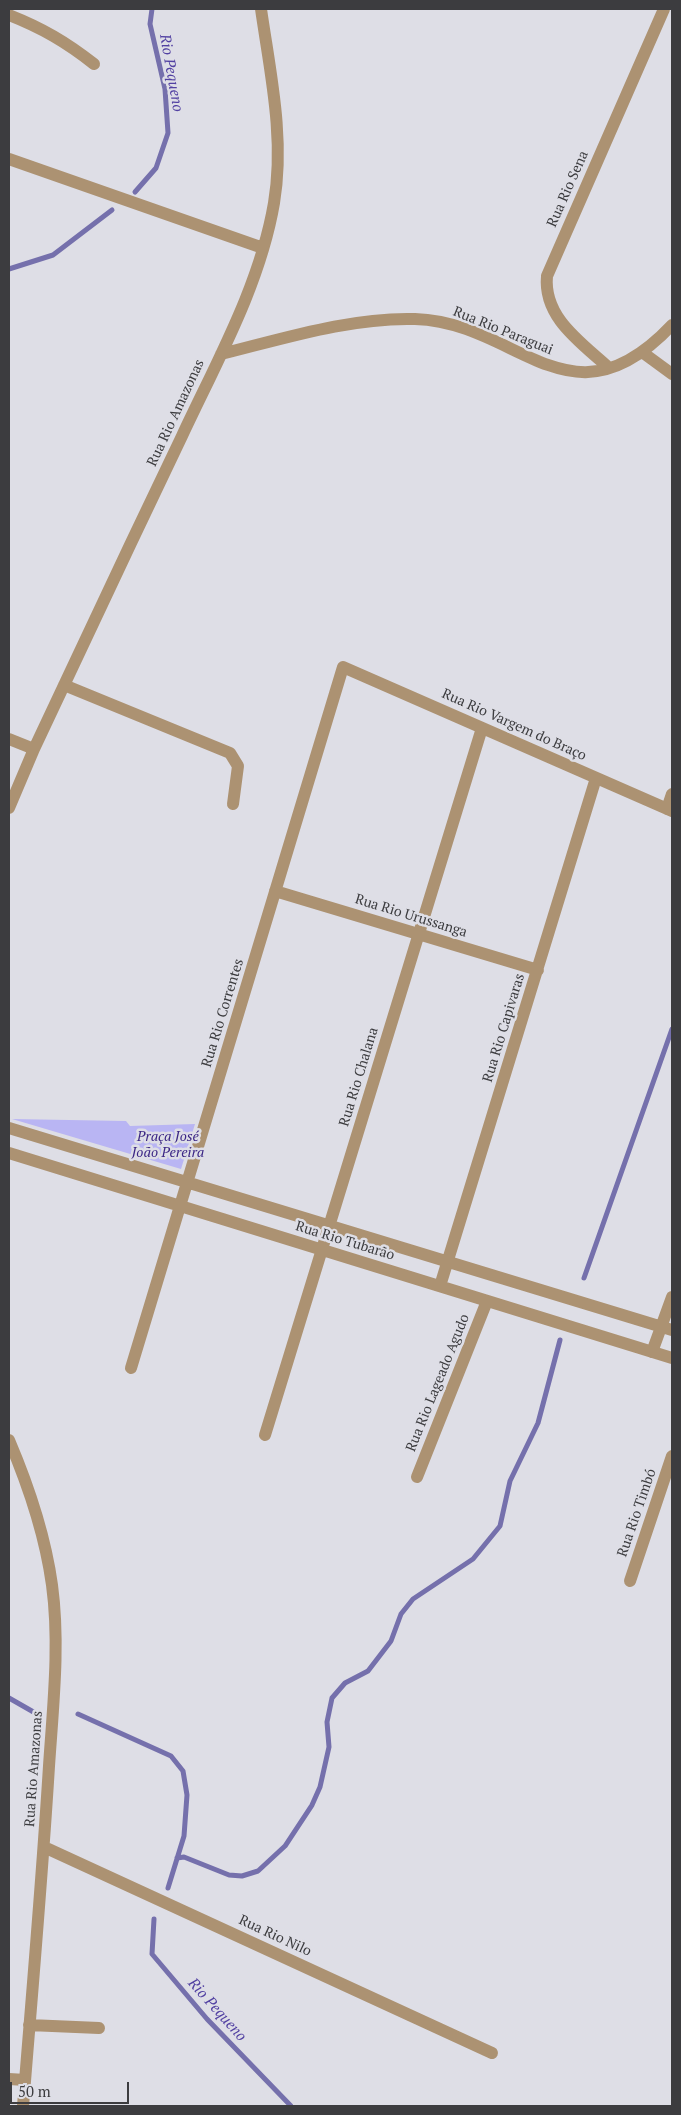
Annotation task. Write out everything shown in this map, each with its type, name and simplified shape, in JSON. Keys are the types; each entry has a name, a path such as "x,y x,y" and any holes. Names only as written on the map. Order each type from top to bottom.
{"street":[{"name":"Rua Rio Amazonas","path":"9,808 34,749 221,354 263,248 274,201 278,152 275,101 261,9"},
{"name":"Rua Rio Sena","path":"609,368 560,322 546,291 547,276 664,9"},
{"path":"9,15 55,36 94,64"},
{"path":"9,159 263,248"},
{"name":"Rua Rio Paraguai","path":"221,354 324,330 374,322 413,319 444,323 459,328 558,370 583,372 609,368 629,360 642,352 672,325"},
{"path":"642,352 672,374"},
{"name":"Rua Rio Vargem do Braço","path":"343,667 670,810"},
{"name":"Rua Rio Correntes","path":"131,1368 343,667"},
{"path":"64,685 230,753 238,766 233,804"},
{"name":"Rua Rio Chalana","path":"265,1435 482,728"},
{"path":"9,739 34,749"},
{"name":"Rua Rio Capivaras","path":"440,1286 596,778"},
{"path":"670,810 672,794"},
{"name":"Rua Rio Urussanga","path":"275,891 538,970"},
{"name":"Rua Rio Tubarão","path":"9,1128 667,1329"},
{"name":"Rua Rio Tubarão","path":"9,1153 672,1358"},
{"path":"652,1352 667,1329 672,1297"},
{"name":"Rua Rio Lageado Agudo","path":"417,1477 487,1301"},
{"name":"Rua Rio Amazonas","path":"9,1440 36,1511 52,1586 56,1641 44,1847 23,2106"},
{"name":"Rua Rio Timbó","path":"630,1581 672,1456"},
{"name":"Rua Rio Nilo","path":"44,1847 492,2053"},
{"path":"29,2024 99,2028"},
{"path":"9,2079 25,2080"}],"green space":[{"name":"Praça José João Pereira","path":"12,1119 126,1121 130,1126 195,1124 181,1169"}],"waterway":[{"name":"Rio Pequeno","path":"135,192 156,168 168,133 165,89 150,24 152,9"},
{"name":"Rio Pequeno","path":"9,269 53,255 112,210"},
{"path":"584,1278 672,1029"},
{"path":"177,1858 184,1857 229,1875 242,1876 258,1871 285,1846 312,1805 320,1787 329,1747 327,1722 332,1698 345,1683 368,1671 391,1641 401,1614 413,1599 473,1559 500,1526 510,1481 538,1423 560,1340"},
{"name":"Rio Pequeno","path":"9,1698 37,1714"},
{"name":"Rio Pequeno","path":"78,1714 171,1756 183,1771 187,1795 184,1836 168,1888"},
{"name":"Rio Pequeno","path":"154,1919 152,1954 207,2019 291,2106"}]}
